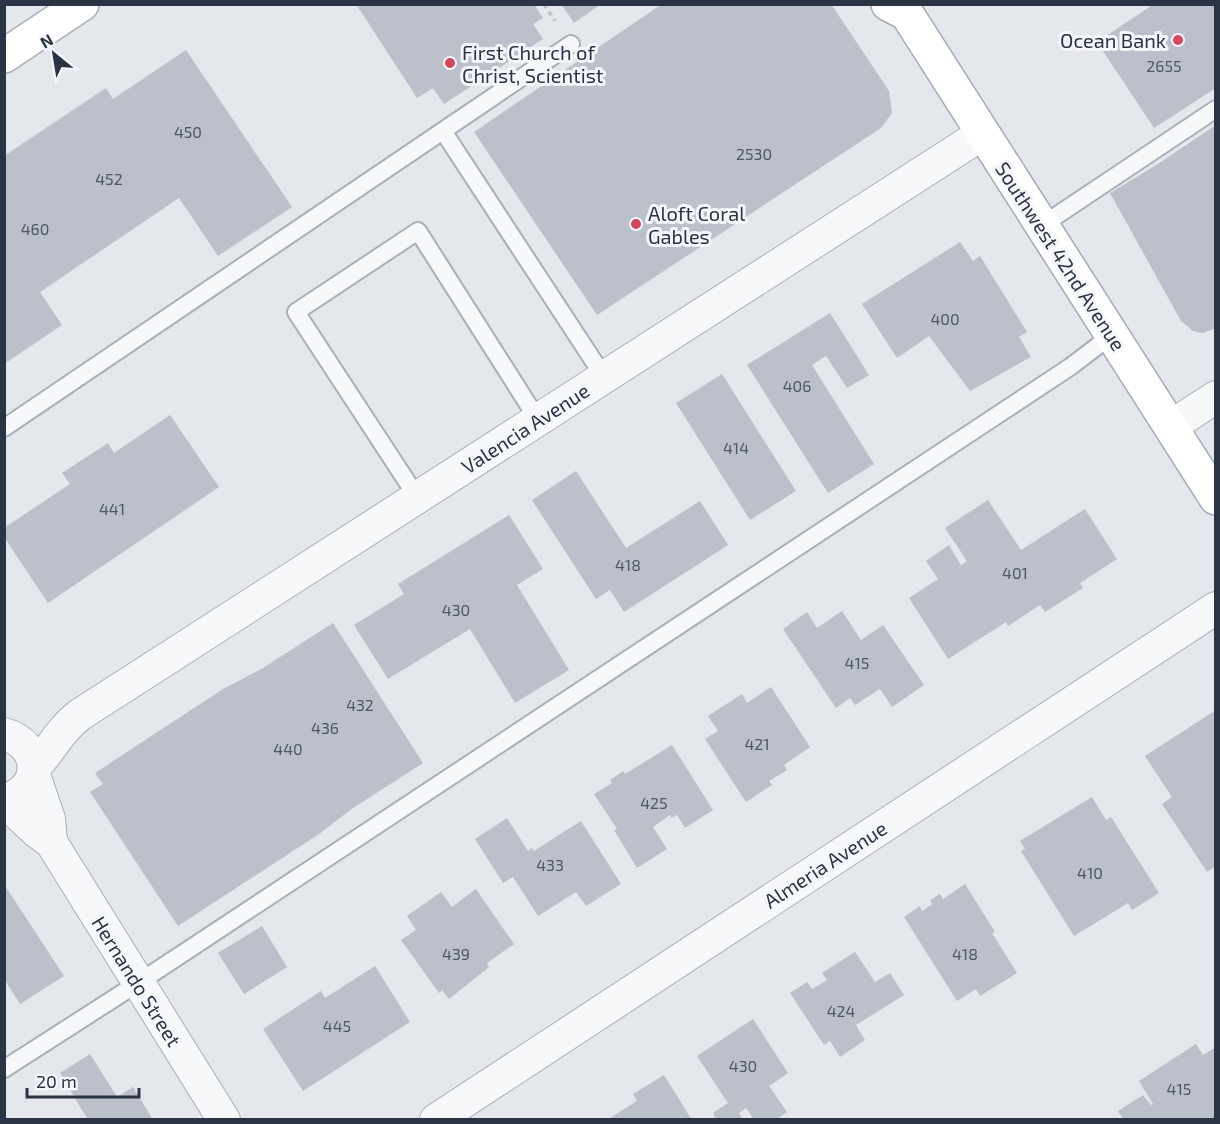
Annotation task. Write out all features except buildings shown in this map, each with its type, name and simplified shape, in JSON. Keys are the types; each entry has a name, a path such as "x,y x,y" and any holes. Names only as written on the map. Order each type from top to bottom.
{"main road":[{"path":"4,56 82,4"},
{"name":"Southwest 42nd Avenue","path":"906,7 982,134 1215,498"}],"street":[{"name":"Valencia Avenue","path":"4,800 23,792 33,770 68,723 982,134"},
{"path":"1170,427 1215,397"},
{"name":"Almeria Avenue","path":"435,1119 1215,608"},
{"name":"Valencia Avenue","path":"10,735 50,724 68,723"},
{"name":"Valencia Avenue","path":"10,735 24,743 30,752 33,770"},
{"name":"Hernando Street","path":"33,770 49,819 51,842"},
{"name":"Hernando Street","path":"4,800 51,842 224,1119"}],"lane":[{"path":"4,428 571,45"},
{"path":"1041,226 1215,109"},
{"path":"443,131 604,377"},
{"path":"417,497 296,312 417,231 538,420"},
{"path":"4,1069 138,983 1060,373 1112,335"}],"place":[{"name":"Ocean Bank","path":"1178,40"},
{"name":"First Church of Christ, Scientist","path":"450,63"},
{"name":"Aloft Coral Gables","path":"636,224"}]}
